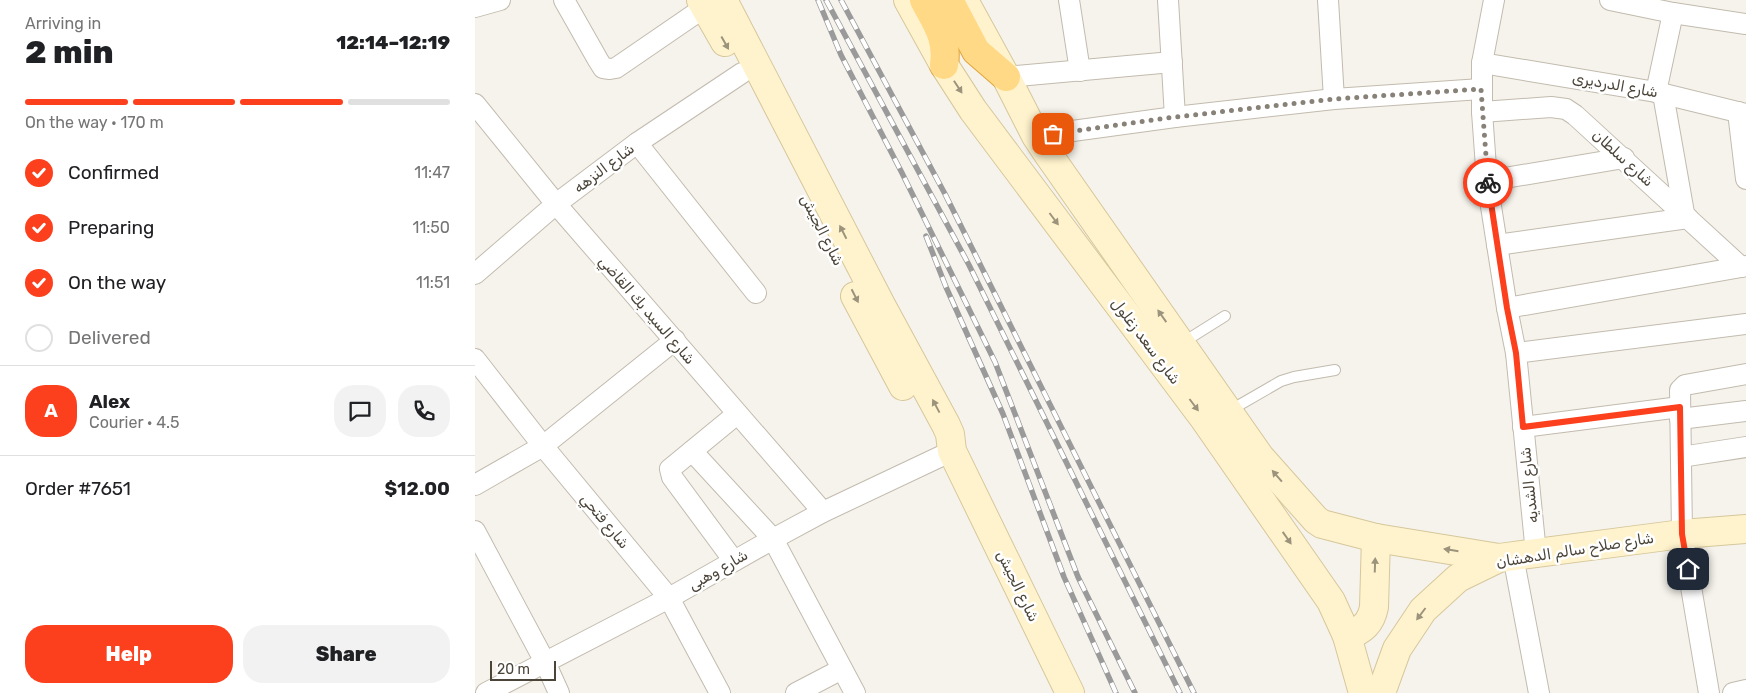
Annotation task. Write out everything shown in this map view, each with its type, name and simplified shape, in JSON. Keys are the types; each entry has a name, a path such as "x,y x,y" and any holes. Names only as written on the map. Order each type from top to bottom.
{"highway":[{"path":"924,0 944,41 946,52 944,65"},
{"path":"949,0 975,51 1006,77"}],"main road":[{"name":"شارع سعد زغلول","path":"908,0 944,65 973,110 1203,417 1331,600 1347,636 1363,693"},
{"name":"شارع سعد زغلول","path":"964,0 1036,136 1260,457 1315,520 1322,524 1376,538 1516,556"},
{"name":"شارع الجيش","path":"710,2 742,73 876,337 930,434 943,448 953,451"},
{"name":"شارع الجيش","path":"710,2 881,305 946,425 950,434 953,451 1070,693"},
{"name":"شارع صلاح سالم الدهشان","path":"1381,693 1397,649 1423,610 1458,578 1516,556 1682,534 1746,529"},
{"path":"1347,636 1366,626 1372,617 1376,538"}],"street":[{"path":"475,7 500,0"},
{"path":"563,0 603,68 610,69 616,68 710,2"},
{"path":"1069,0 1080,72"},
{"path":"1168,0 1175,117"},
{"path":"1328,0 1334,99"},
{"name":"شارع الشديه","path":"1494,0 1482,63 1482,112 1487,181 1516,353 1523,427 1516,556 1539,693"},
{"path":"1611,0 1673,13 1746,24"},
{"path":"1497,245 1686,216 1660,93 1673,13"},
{"path":"1006,77 1080,72 1172,62"},
{"name":"شارع الدرديرى","path":"1482,63 1660,93 1742,113"},
{"name":"شارع النزهه","path":"475,274 556,204 637,143 742,73"},
{"path":"1036,136 1175,117 1334,99 1481,89"},
{"name":"شارع السيد بك القاضي","path":"475,104 556,204 823,512"},
{"name":"شارع سلطان","path":"1482,112 1551,107 1566,110 1575,115 1743,266"},
{"path":"1742,113 1746,179"},
{"path":"637,143 756,293"},
{"path":"1487,181 1624,158"},
{"path":"1507,308 1743,266"},
{"path":"1516,353 1746,324"},
{"path":"475,485 543,446 675,340"},
{"name":"شارع فتحي","path":"475,359 543,446 669,598 720,693"},
{"path":"1709,693 1682,534 1680,405 1685,385 1746,374"},
{"path":"1523,427 1680,405 1746,411"},
{"path":"734,561 672,477 670,469 737,414"},
{"path":"1681,457 1746,447"},
{"path":"692,451 773,539 855,693"},
{"name":"شارع وهبى","path":"486,693 669,598 823,512 953,451"},
{"path":"475,531 545,662 559,693"},
{"path":"796,693 842,670"},
{"path":"1733,693 1746,690"}],"lane":[{"path":"1181,344 1225,316"},
{"path":"1229,411 1281,381 1335,370"}],"railway":[{"path":"818,0 841,55 902,173 995,362 1078,577 1135,693"},
{"path":"826,0 969,265 1180,693"},
{"path":"841,0 945,194 1194,693"},
{"path":"926,236 946,287 1003,414 1064,577 1116,693"}],"way so far":[{"path":"1053,134 1175,117 1334,99 1481,89 1488,183"}],"route":[{"path":"1488,183 1507,308 1516,353 1523,427 1680,407 1682,534 1688,569"}]}
